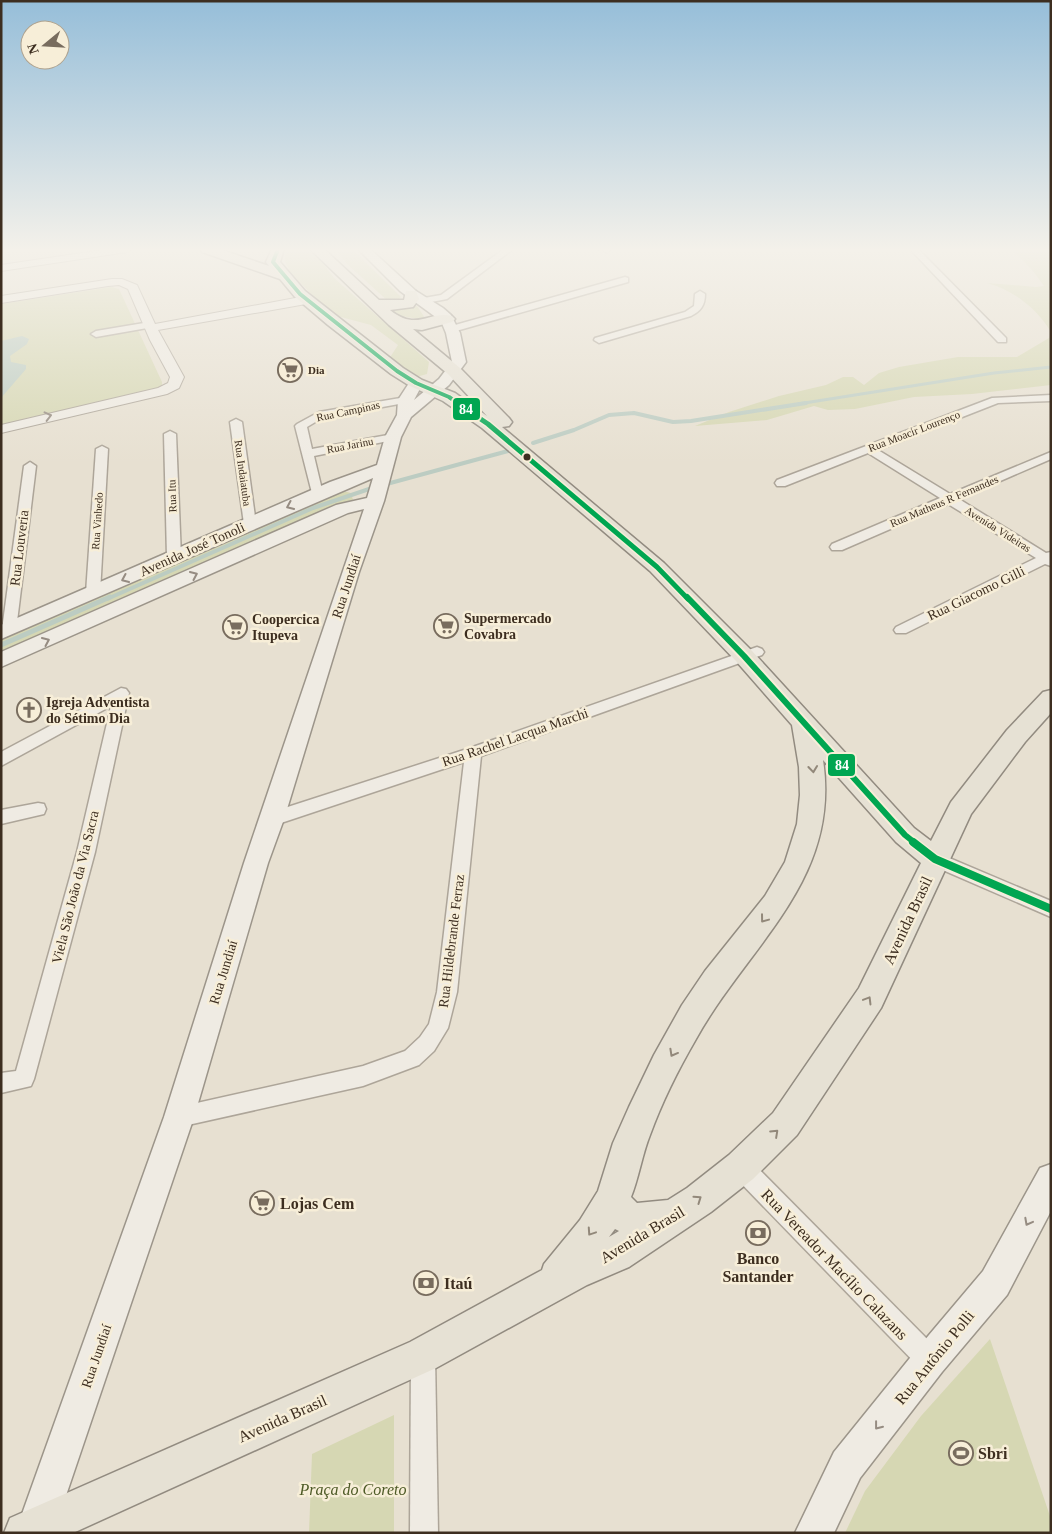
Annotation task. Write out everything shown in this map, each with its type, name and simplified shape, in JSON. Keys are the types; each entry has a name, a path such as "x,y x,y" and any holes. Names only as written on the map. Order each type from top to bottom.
{"main road":[{"path":"333,321 384,361 488,424 657,568 750,654 938,854"},
{"path":"394,322 413,325 447,321 459,362 454,371"},
{"path":"394,322 454,371 522,442 629,529 705,598 803,721 905,835 938,854"},
{"name":"Rua Jundiaí","path":"405,407 441,394 454,371"},
{"name":"Rua Jundiaí","path":"30,1530 179,1117 256,863 272,819 350,572 372,488 416,382"},
{"path":"441,394 454,390 473,389"},
{"path":"488,424 509,428"},
{"name":"Avenida José Tonoli","path":"5,632 317,494 372,488"},
{"name":"Avenida José Tonoli","path":"1,660 342,509 372,488"},
{"name":"Avenida Brasil","path":"30,1530 423,1355 574,1272 616,1254 699,1200 741,1167 785,1124 870,998 960,809 1016,736 1051,698"},
{"path":"550,1285 582,1247 611,1202 633,1136 665,1069 703,1000 785,892 807,839 814,787 811,752 803,721"},
{"name":"Rua Antônio Polli","path":"814,1533 847,1465 930,1360 995,1283 1050,1180"},
{"path":"611,1202 632,1221 672,1216"}],"street":[{"path":"1,429 155,393 174,385 177,377 148,321"},
{"path":"96,334 174,321"},
{"path":"599,340 665,321"},
{"path":"983,321 1002,340"},
{"name":"Rua Moacir Lourenço","path":"781,483 996,400 1051,398"},
{"name":"Rua Campinas","path":"317,494 302,426 308,420 319,415 405,407"},
{"name":"Rua Indaiatuba","path":"236,422 250,524"},
{"name":"Rua Itu","path":"170,434 174,557"},
{"name":"Rua Jarinu","path":"307,454 393,437"},
{"name":"Avenida Videiras","path":"874,447 1049,557"},
{"name":"Rua Vinhedo","path":"93,593 102,449"},
{"name":"Rua Matheus R Fernandes","path":"837,547 1051,455"},
{"name":"Rua Louveria","path":"5,632 30,466"},
{"name":"Rua Giacomo Gilli","path":"901,630 1049,557"},
{"name":"Rua Rachel Lacqua Marchi","path":"272,819 473,753 750,654"},
{"name":"Viela São João da Via Sacra","path":"1,760 121,693 86,852 24,1079 1,1083"},
{"name":"Rua Hildebrande Ferraz","path":"179,1117 364,1076 412,1058 427,1044 438,1028 447,992 473,753"},
{"path":"1,817 38,809"},
{"path":"938,854 1051,909"},
{"name":"Rua Vereador Macílio Calazans","path":"741,1167 930,1360"},
{"path":"423,1355 424,1533"}],"green space":[{"path":"1,321 134,321 162,382 162,386 152,392 27,418 1,426"},
{"path":"354,321 382,321 429,362 427,374 416,377 389,359 398,345 371,325"},
{"path":"1043,321 1051,321 1051,332"},
{"path":"1051,333 1051,385 972,394 914,397 855,409 828,410 814,406 767,420 695,426 729,412 779,396 826,385 843,377 853,377 864,385 879,373 899,367 958,357 1017,357 1049,338"},
{"path":"343,491 351,493 353,500 185,571 1,653 1,640"},
{"name":"Sbri","path":"990,1339 1051,1519 1051,1533 845,1533 865,1491 921,1416"},
{"name":"Praça do Coreto","path":"394,1415 394,1533 309,1533 312,1454"}],"shaded area":[{"path":"22,336 29,339 27,344 10,356 11,362 26,365 26,369 1,398 1,341"}],"waterway":[{"path":"798,404 994,373 1051,367"},
{"path":"533,443 574,430 609,415 634,413 673,422 691,421 806,403"},
{"path":"383,485 508,451"},
{"path":"107,599 313,508 375,487"},
{"path":"1,645 110,597"}],"transit line":[{"name":"84","path":"331,321 397,371 416,383 449,397 488,424 657,567 744,656 905,835 935,859 1051,909"}],"place":[{"name":"Dia","path":"290,370"},
{"name":"Supermercado Covabra","path":"446,626"},
{"name":"Coopercica Itupeva","path":"235,627"},
{"name":"Igreja Adventista do Sétimo Dia","path":"29,710"},
{"name":"Lojas Cem","path":"262,1203"},
{"name":"Banco Santander","path":"758,1233"},
{"name":"Itaú","path":"426,1283"},
{"name":"Sbri","path":"961,1453"}]}
